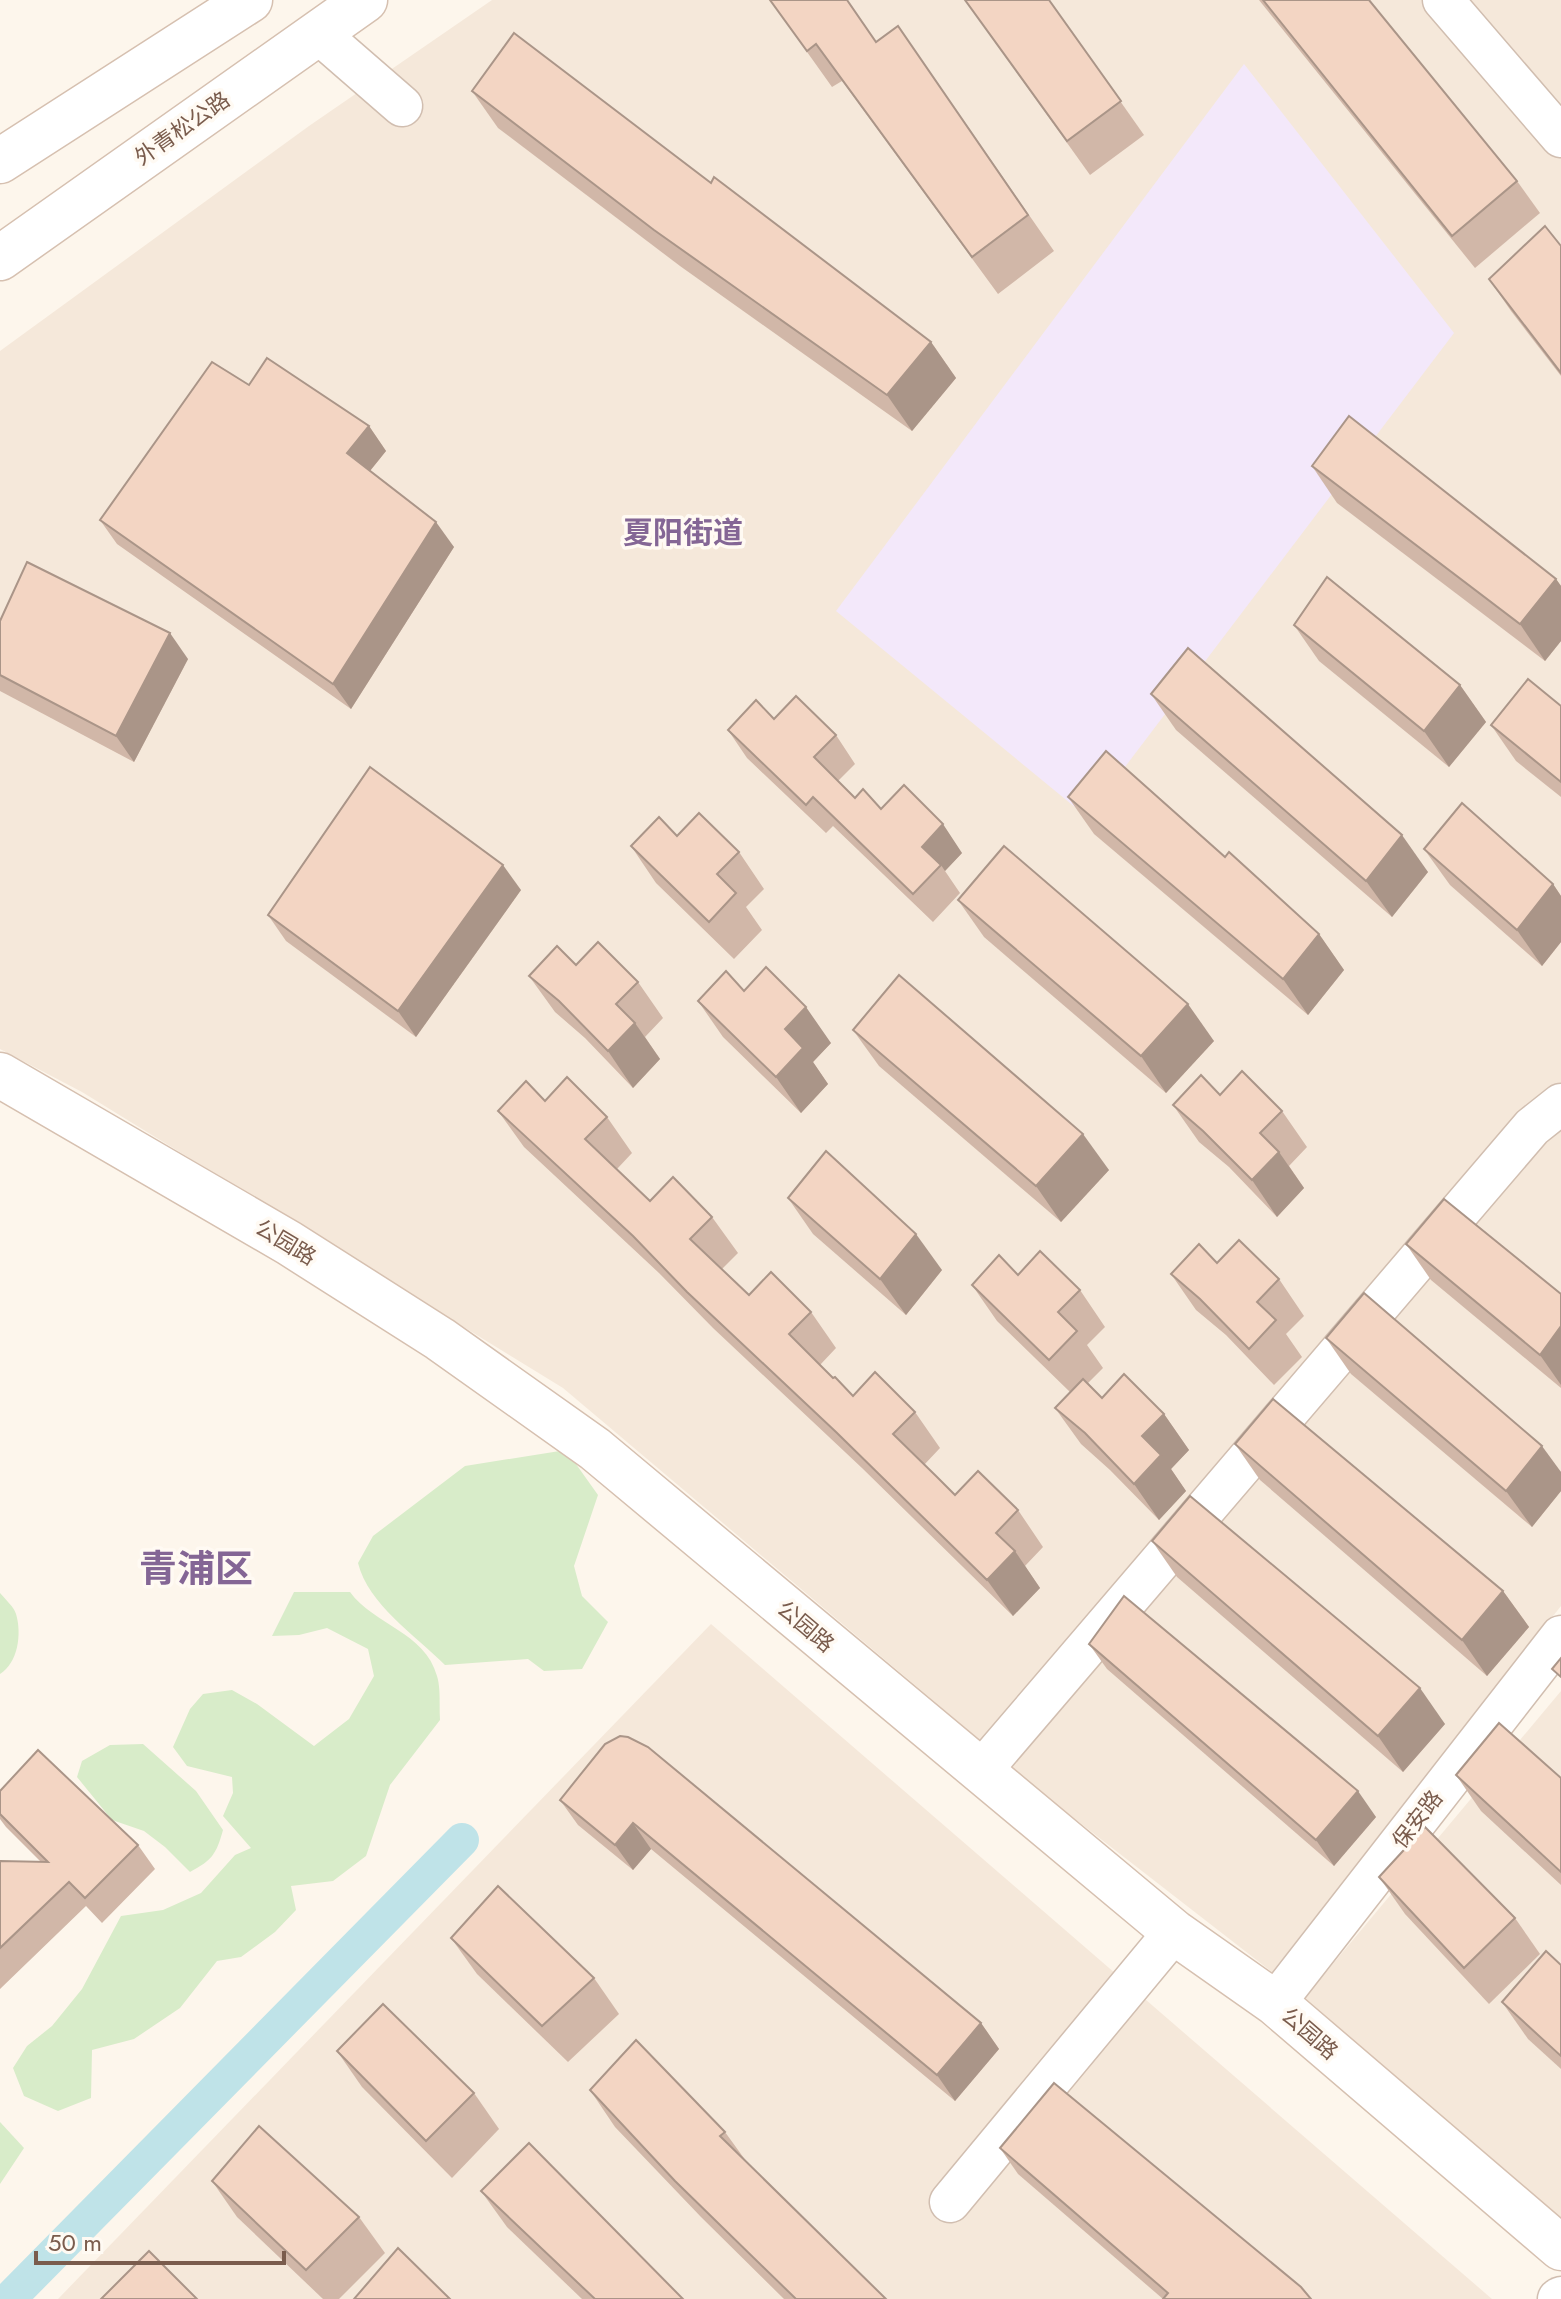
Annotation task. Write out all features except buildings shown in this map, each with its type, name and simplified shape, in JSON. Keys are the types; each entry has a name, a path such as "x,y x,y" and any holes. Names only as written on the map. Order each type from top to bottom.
{"street":[{"path":"0,161 250,0"},
{"name":"外青松公路","path":"0,258 365,0"},
{"path":"1443,0 1561,137"},
{"path":"318,33 402,106"},
{"name":"公园路","path":"0,1075 289,1243 452,1348 595,1449 1174,1932 1275,2003 1561,2248"},
{"path":"981,1771 1532,1127 1561,1104"},
{"name":"保安路","path":"1275,2003 1561,1636"},
{"path":"950,2202 1174,1932"}],"shaded area":[{"path":"492,0 1561,0 1561,1090 980,1740 563,1388 82,1092 0,1049 0,351 309,126"},
{"path":"1244,64 1454,333 1087,817 836,611"},
{"path":"1561,1119 1561,1606 1272,1972 1008,1767"},
{"path":"711,1624 1492,2299 58,2299"},
{"path":"1561,1691 1561,2223 1301,2002"}],"green space":[{"path":"566,1450 598,1495 574,1566 582,1596 608,1622 582,1669 544,1671 528,1659 445,1665 382,1606 363,1578 358,1563 373,1536 465,1466"},
{"path":"294,1592 350,1592 372,1613 411,1639 431,1661 437,1676 440,1720 390,1785 366,1856 333,1881 291,1886 296,1910 275,1932 241,1957 217,1961 180,2008 134,2039 92,2050 91,2098 58,2111 24,2096 13,2068 27,2046 52,2026 82,1989 121,1916 163,1910 201,1893 235,1855 251,1848 223,1816 233,1793 232,1777 187,1766 173,1747 190,1709 203,1694 232,1690 257,1704 314,1746 349,1719 374,1676 368,1649 327,1628 299,1635 272,1636"},
{"path":"0,1593 15,1611 19,1630 15,1655 0,1674"},
{"path":"143,1744 196,1791 223,1830 212,1856 190,1872 144,1831 112,1820 77,1777 82,1761 110,1745"},
{"path":"0,2122 24,2148 0,2184"}],"waterway":[{"path":"9,2299 462,1840"}],"district":[{"name":"夏阳街道","path":"683,532"},
{"name":"青浦区","path":"196,1568"}]}
